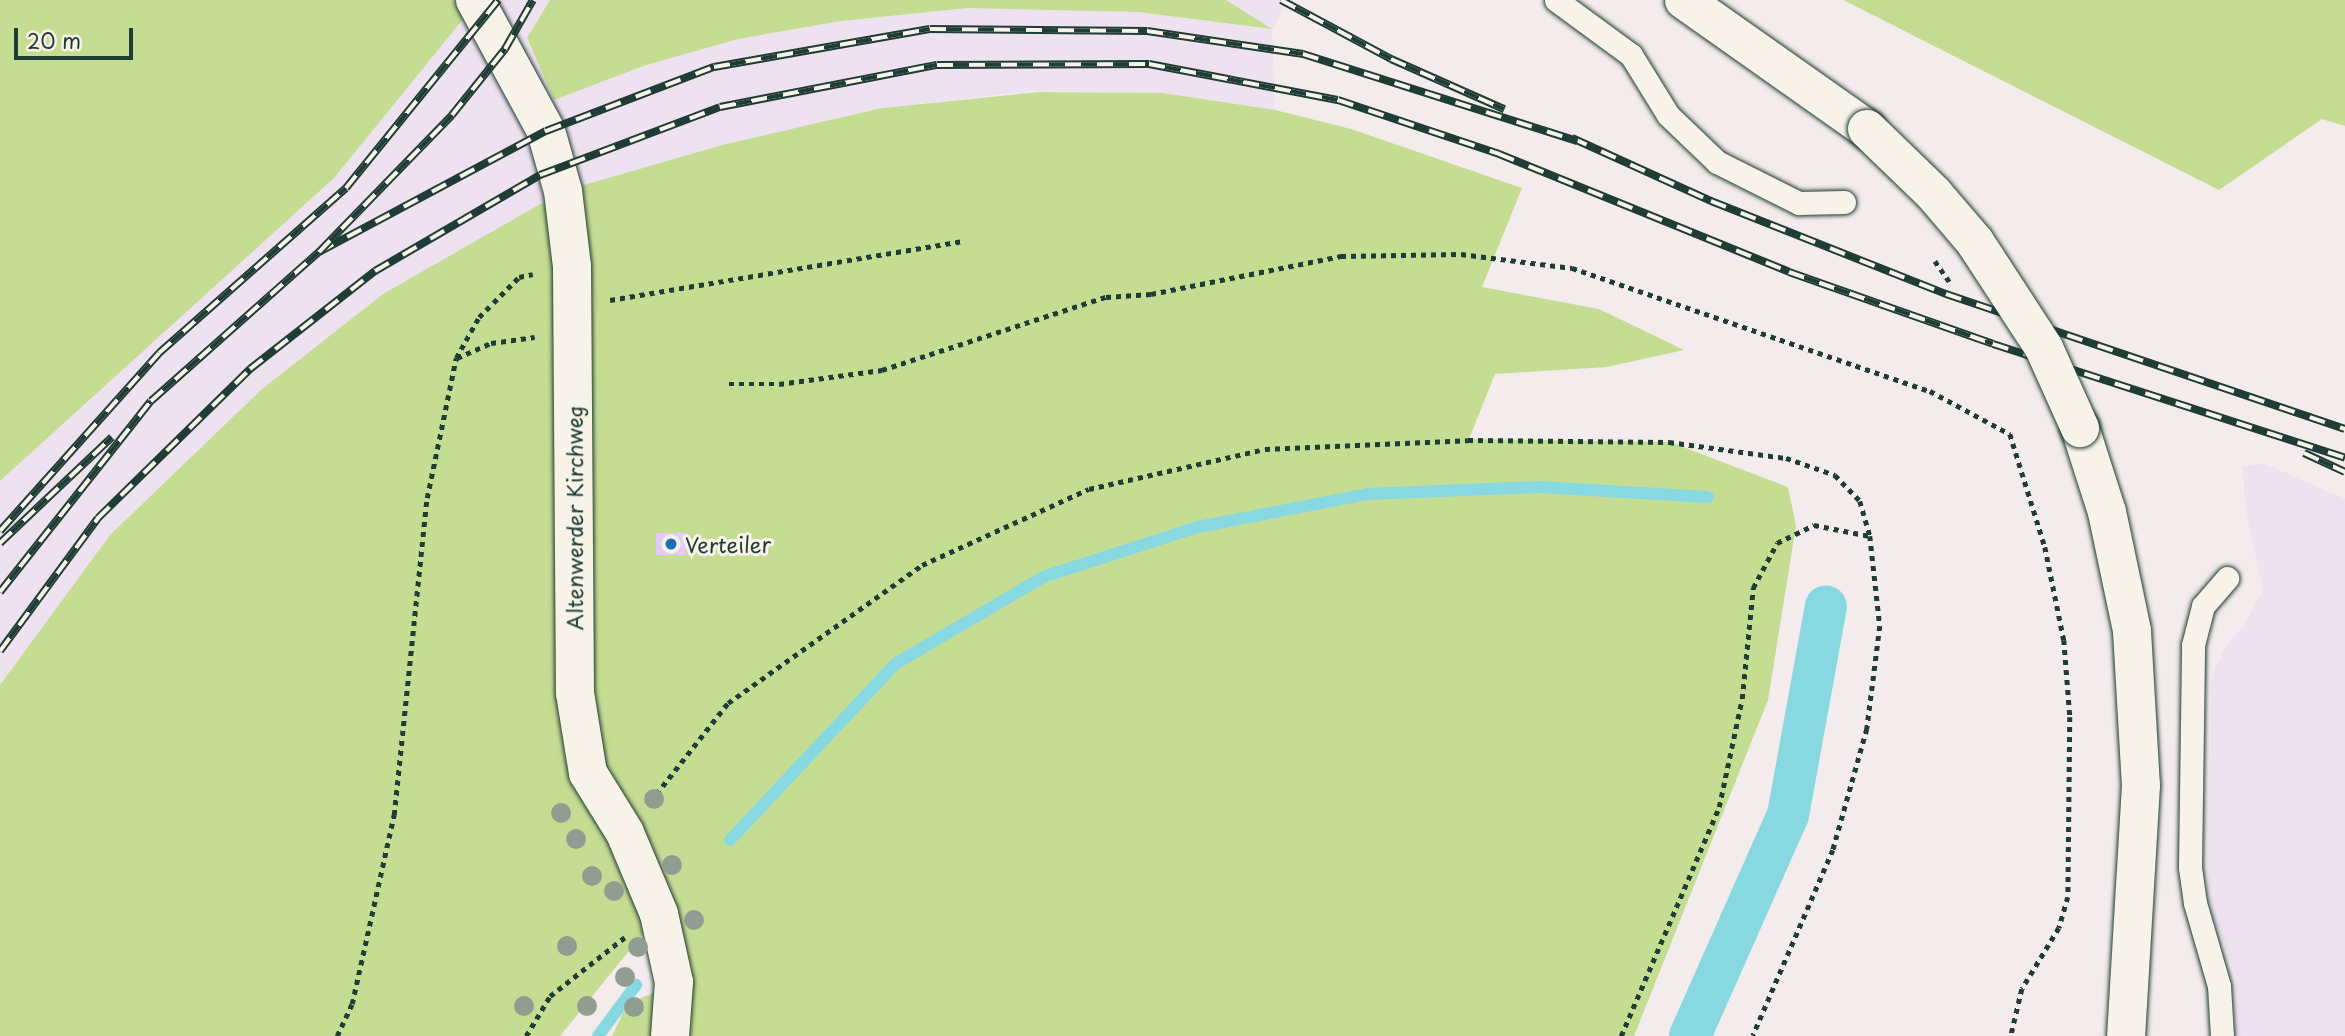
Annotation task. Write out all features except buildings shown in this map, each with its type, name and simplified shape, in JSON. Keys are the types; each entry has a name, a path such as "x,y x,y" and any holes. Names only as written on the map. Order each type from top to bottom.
{"street":[{"name":"Altenwerder Kirchweg","path":"475,0 546,131 564,191 572,266 575,693 588,773 625,833 659,914 674,982 670,1036"},
{"path":"1684,0 1867,129 1934,194 1975,242 2043,348 2080,428 2107,512 2132,631 2140,797 2126,1036"}],"lane":[{"path":"1556,0 1631,55 1668,116 1717,162 1800,203 1844,202"},
{"path":"2222,1036 2219,986 2194,902 2190,867 2193,645 2203,606 2227,578"}],"path":[{"path":"456,358 491,343 572,321 619,298 963,241"},
{"path":"1929,252 1960,297"},
{"path":"729,384 779,384 882,370 1106,297 1165,292 1341,256 1461,254 1572,268 1930,391 2010,434 2045,547 2064,640 2070,717 2068,897 2059,928 2022,989 2011,1036"},
{"path":"337,1036 352,1004 394,815 427,498 456,358 480,317 519,277 572,266"},
{"path":"625,833 728,703 922,565 1089,489 1265,449 1468,440 1669,442 1786,458 1835,475 1860,501 1870,536 1880,626 1867,729 1833,850 1753,1036"},
{"path":"1621,1036 1719,807 1741,699 1753,588 1777,543 1814,525 1870,536"},
{"path":"526,1036 550,996 659,914"}],"shaded area":[{"path":"479,0 550,0 527,38 554,100 643,66 738,39 841,21 968,8 1061,9 1138,12 1270,29 1226,0 1289,0 1272,29 1275,110 1163,93 1029,91 882,108 726,144 563,191 383,294 262,389 110,535 0,685 0,481"},
{"path":"2265,464 2345,499 2345,1036 2236,1036 2236,977 2208,898 2212,678 2225,647 2244,625 2263,591 2245,505 2243,466"}],"green space":[{"path":"0,0 454,0 464,18 334,178 0,481"},
{"path":"550,0 1226,0 1272,29 1138,12 968,8 841,21 738,39 643,66 554,100 527,38"},
{"path":"1843,0 2345,0 2345,126 2322,119 2219,190"},
{"path":"1039,92 1163,93 1275,110 1351,129 1522,188 1482,287 1599,309 1684,350 1607,367 1495,374 1469,439 1670,442 1788,487 1796,526 1768,700 1634,1036 673,1036 658,915 560,1036 0,1036 0,685 110,535 262,389 383,294 563,191 726,144 882,108"},
{"path":"654,993 652,1036 612,1036 628,1003"}],"waterway":[{"path":"730,840 895,664 1043,577 1198,527 1367,494 1540,487 1708,497"},
{"path":"1690,1036 1788,815 1826,606"},
{"path":"598,1036 636,985"}],"railway":[{"path":"0,531 159,353 346,188 498,0"},
{"path":"0,592 151,401 319,252 452,115 505,49 533,0"},
{"path":"1281,0 1391,59 1504,109"},
{"path":"319,252 546,131 714,67 930,29 1147,31 1303,54 1578,141"},
{"path":"0,651 98,518 250,369 375,271 540,175 720,107 937,65 1149,64 1338,100 1499,154 1789,272 1993,344 2345,458"},
{"path":"1572,138 1711,201 1946,294 2345,429"},
{"path":"0,543 112,437"},
{"path":"2304,453 2345,472"}],"place":[{"name":"Verteiler","path":"671,544"}]}
